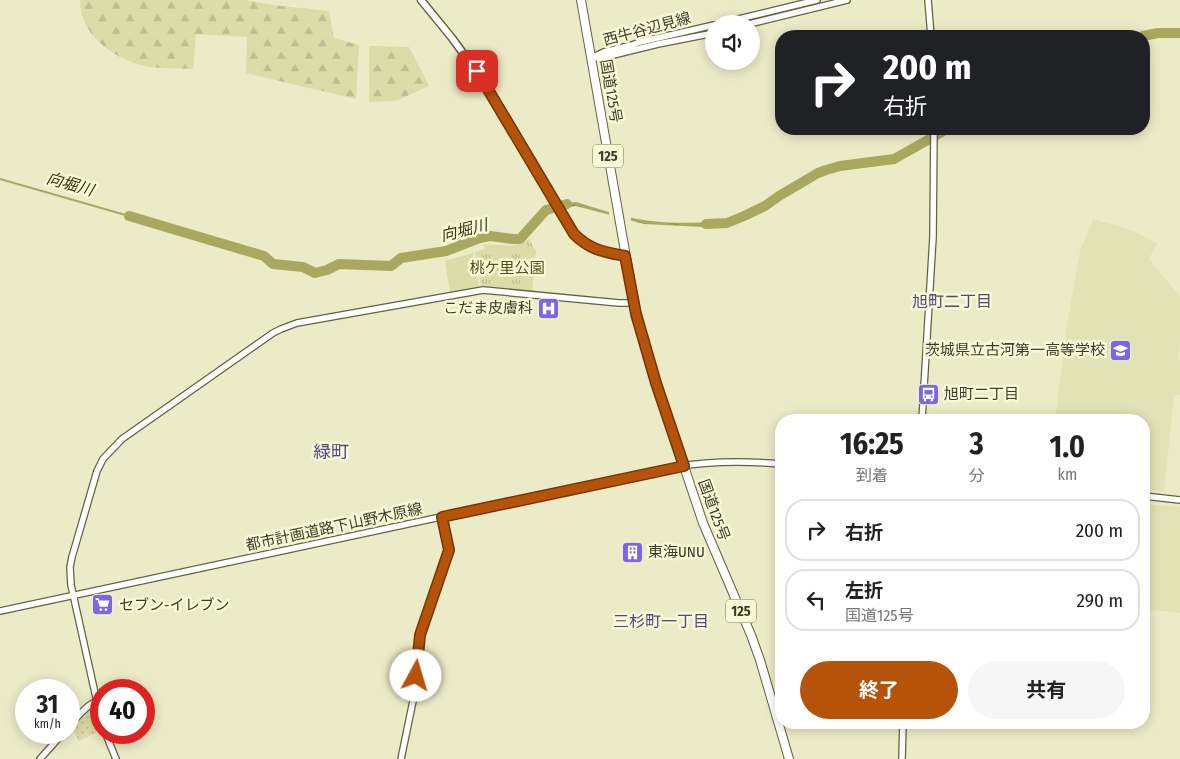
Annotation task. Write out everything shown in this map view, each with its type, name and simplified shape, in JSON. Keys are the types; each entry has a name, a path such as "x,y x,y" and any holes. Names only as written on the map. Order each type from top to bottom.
{"highway":[{"name":"国道125号","path":"582,0 634,303 656,383 703,523 756,648 775,709"},
{"name":"国道125号","path":"781,729 789,759"}],"main road":[{"path":"421,0 484,82 574,234 584,244 600,251 625,256"}],"street":[{"path":"755,15 817,0"},
{"path":"760,21 847,0"},
{"path":"928,0 930,30"},
{"name":"西牛谷辺見線","path":"591,58 604,52 640,42 705,27"},
{"name":"西牛谷辺見線","path":"591,58 605,57 705,35"},
{"path":"922,414 933,237 934,135"},
{"path":"91,679 73,596 70,567 97,471 103,459 122,439 258,344 281,329 297,323 483,290 634,303"},
{"name":"都市計画道路下山野木原線","path":"0,610 684,466 724,462 775,464"},
{"path":"1150,497 1180,500"},
{"path":"401,759 414,701 420,635 449,550 442,517"},
{"path":"80,715 90,704"},
{"path":"902,759 903,729"},
{"path":"40,759 53,744"},
{"path":"110,744 116,759"}],"shaded area":[{"name":"茨城県立古河第一高等学校","path":"1093,219 1134,231 1157,243 1149,259 1180,297 1178,360 1180,360 1180,395 1174,395 1164,491 1150,490 1150,414 1056,414 1067,325 1080,251"},
{"path":"1150,504 1180,507 1180,613 1150,610"}],"green space":[{"path":"80,0 246,0 329,11 334,38 359,45 356,99 246,73 247,37 196,34 193,69 140,65 119,56 100,43 86,25 82,15"},
{"path":"369,46 409,47 429,86 398,100 369,102"},
{"name":"桃ケ里公園","path":"529,239 536,251 532,293 481,288 475,252 485,249 483,244 513,245"},
{"path":"473,253 479,287 450,293 445,261"},
{"path":"90,710 90,736 80,740 80,720"}],"water":[{"path":"576,202 647,221 719,222 720,226 644,224 576,206 555,209 554,206"}],"pier":[{"path":"609,208 631,215 631,224 609,217"}],"waterway":[{"name":"向堀川","path":"1150,35 1180,33"},
{"name":"向堀川","path":"706,224 727,223 744,216 765,206 818,173 840,166 894,159 936,135"},
{"name":"向堀川","path":"0,179 129,216"},
{"name":"向堀川","path":"129,216 264,256 273,264 303,267 315,273 339,264 391,266 401,258 446,251 490,236 520,239 546,210 567,204"}],"place":[{"name":"こだま皮膚科","path":"549,308"},
{"name":"茨城県立古河第一高等学校","path":"1121,350"},
{"name":"旭町二丁目","path":"928,394"},
{"name":"東海UNU","path":"632,552"},
{"name":"セブン-イレブン","path":"103,605"}],"district":[{"name":"旭町二丁目","path":"952,301"},
{"name":"緑町","path":"331,452"},
{"name":"三杉町一丁目","path":"661,621"}],"route":[{"path":"416,676 420,635 449,550 442,517 684,466 656,383 636,314 625,256 592,248 584,244 574,234 477,71"}]}
